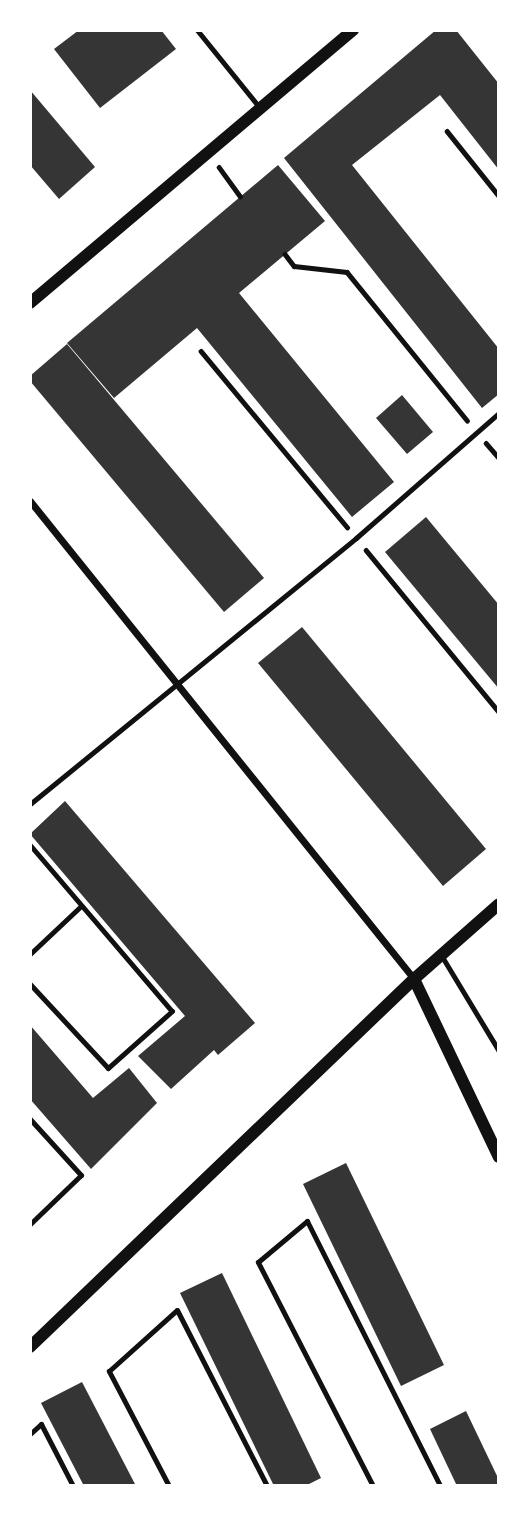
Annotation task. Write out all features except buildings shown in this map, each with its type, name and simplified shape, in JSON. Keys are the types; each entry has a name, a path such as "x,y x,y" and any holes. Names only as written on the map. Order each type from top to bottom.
{"street":[{"path":"30,303 353,30"},
{"path":"30,501 414,979 499,1157"},
{"path":"30,1347 414,979 499,904"}],"lane":[{"path":"197,30 261,108"},
{"path":"30,804 499,413"},
{"path":"30,845 172,1011 108,1068 30,984"},
{"path":"30,954 81,906"},
{"path":"441,955 499,1051"},
{"path":"30,1119 81,1175 30,1224"},
{"path":"373,1486 258,1262 307,1221 440,1486"},
{"path":"169,1486 109,1371 177,1310 267,1486"},
{"path":"30,1434 41,1424 73,1486"}],"path":[{"path":"447,131 499,196"},
{"path":"208,152 240,196"},
{"path":"285,254 294,266 347,272 477,432"}]}
